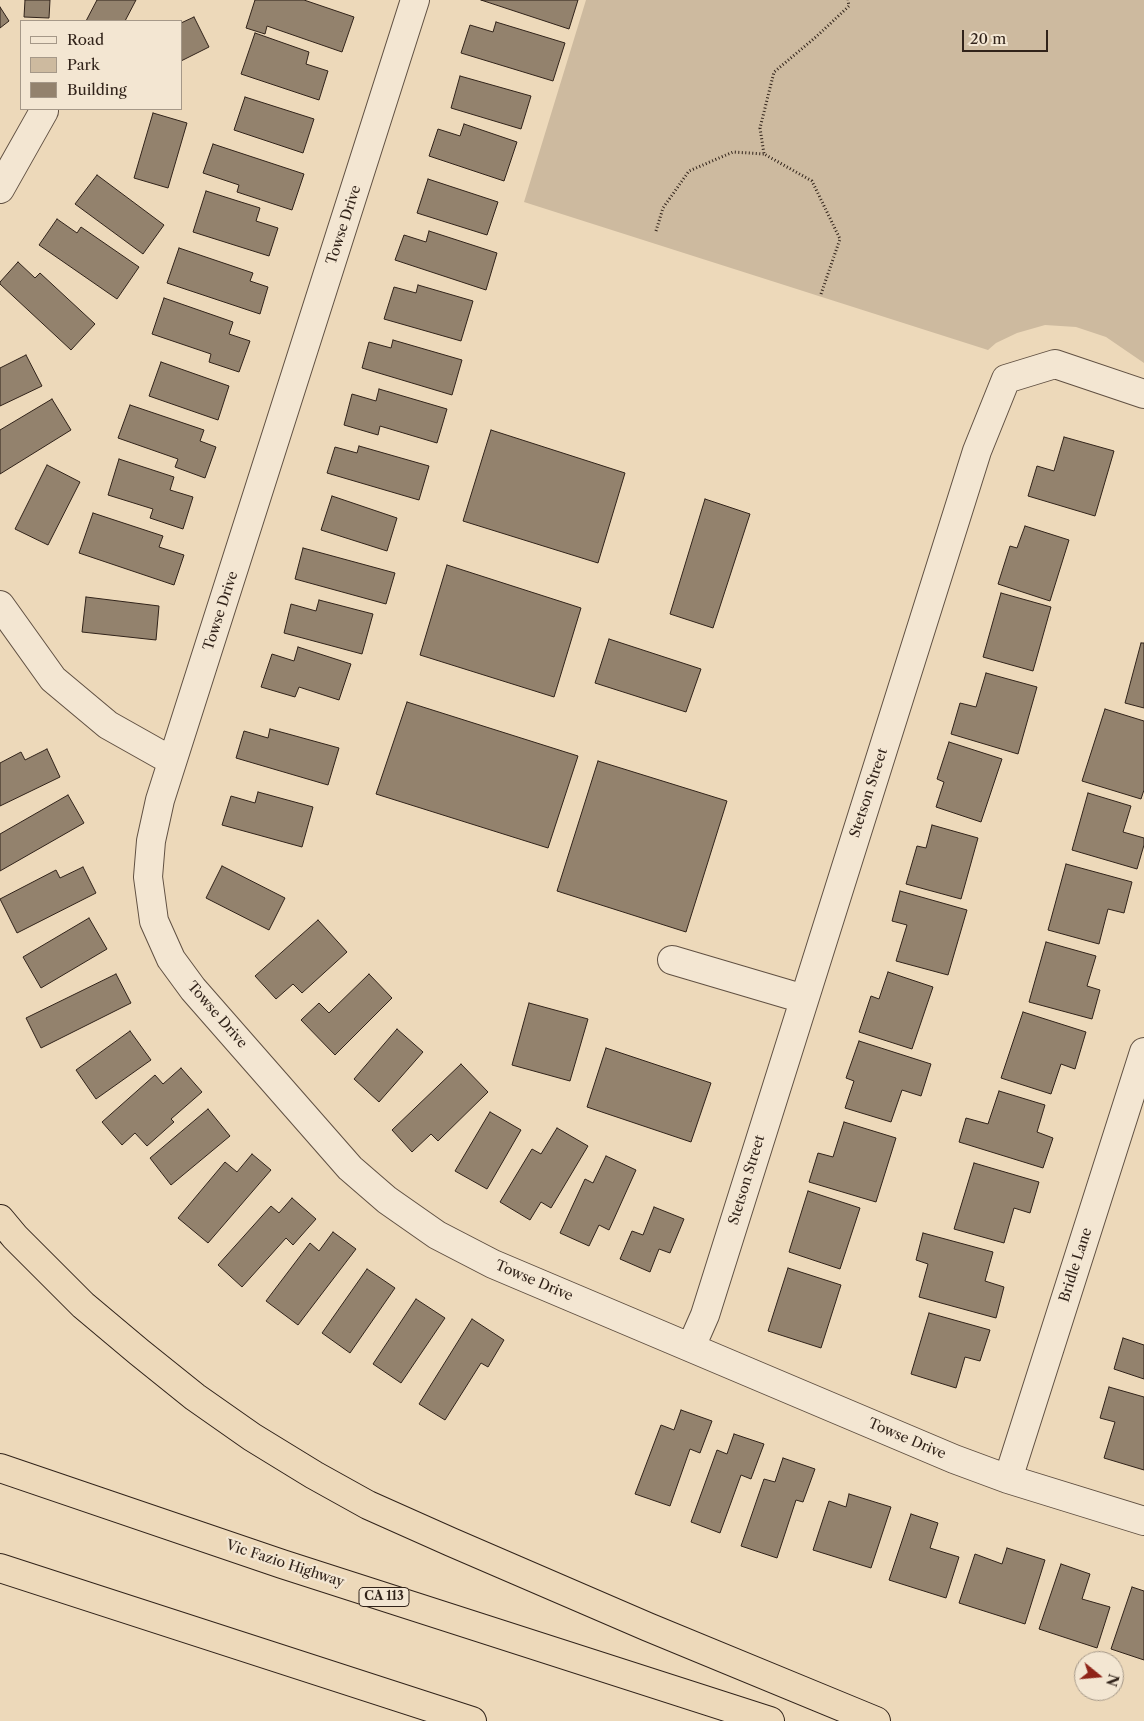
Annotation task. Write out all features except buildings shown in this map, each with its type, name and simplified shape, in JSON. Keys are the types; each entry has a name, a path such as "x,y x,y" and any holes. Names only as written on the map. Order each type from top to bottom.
{"highway":[{"path":"0,1219 15,1237 83,1305 139,1352 228,1420 314,1475 368,1504 451,1542 648,1627 876,1721"},
{"name":"Vic Fazio Highway","path":"0,1468 282,1564 770,1721"},
{"path":"0,1568 472,1721"}],"street":[{"name":"Towse Drive","path":"415,0 160,800 151,841 148,877 154,921 171,959 193,989 350,1168 387,1200 437,1235 493,1264 954,1458 1008,1479 1144,1521"},
{"path":"0,189 44,111"},
{"name":"Stetson Street","path":"691,1347 705,1315 977,452 1006,379 1055,364 1144,394"},
{"path":"0,606 53,679 108,725 172,761"},
{"path":"672,960 804,999"},
{"name":"Bridle Lane","path":"1008,1479 1144,1052"}],"path":[{"path":"764,154 760,128 774,72 849,6 848,0"},
{"path":"656,232 663,208 689,171 733,152 764,154 812,181 840,239 821,294"}],"green space":[{"path":"586,0 1144,0 1144,363 1106,337 1076,327 1045,325 1017,333 996,343 988,350 524,202"}]}
